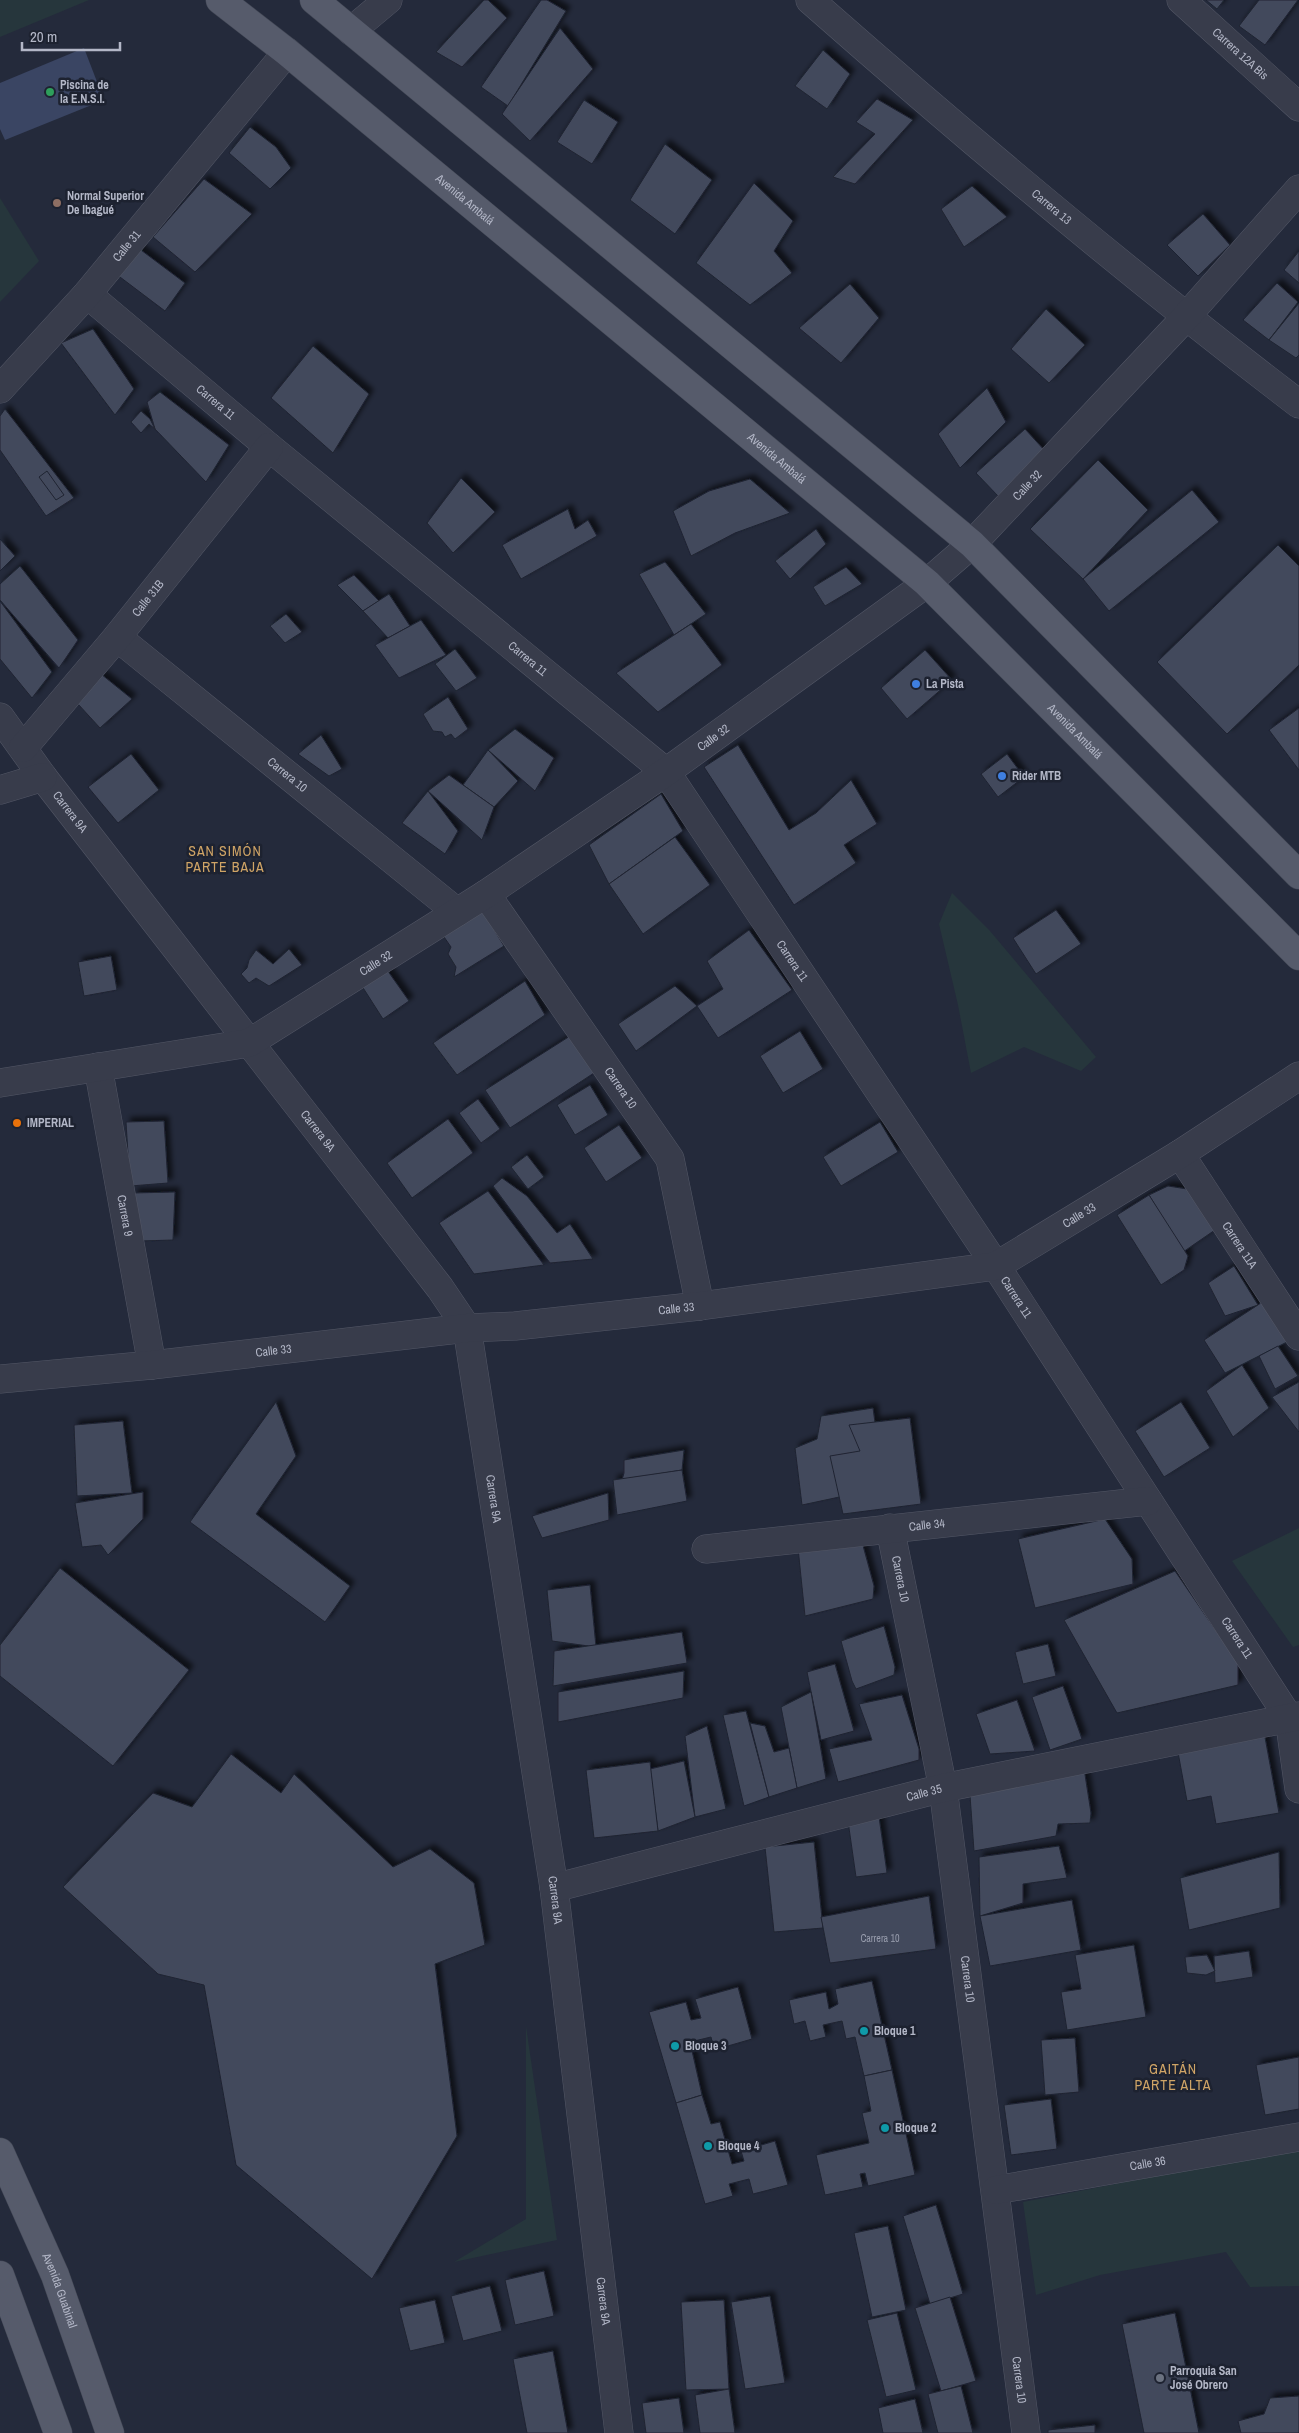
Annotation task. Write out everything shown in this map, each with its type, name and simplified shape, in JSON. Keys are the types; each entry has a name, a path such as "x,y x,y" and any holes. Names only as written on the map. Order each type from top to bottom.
{"main road":[{"name":"Avenida Ambalá","path":"220,0 287,52 927,583 1299,956"},
{"path":"314,0 972,544 1299,874"},
{"name":"Avenida Guabinal","path":"0,2152 55,2275 110,2433"},
{"path":"2,2283 58,2433"}],"street":[{"path":"351,31 388,0"},
{"name":"Carrera 13","path":"810,0 900,79 1185,318 1299,404"},
{"name":"Carrera 12A Bis","path":"1181,0 1299,107"},
{"name":"Calle 31","path":"0,389 87,294 287,52"},
{"name":"Calle 32","path":"0,1082 249,1043 486,894 666,772 927,583 972,544 1185,318 1299,189"},
{"name":"Carrera 11","path":"87,294 269,447 666,772 996,1266 1148,1501 1294,1717 1299,1789"},
{"name":"Calle 31B","path":"23,748 117,637 269,447"},
{"name":"Carrera 10","path":"117,637 457,912"},
{"name":"Carrera 9A","path":"0,717 43,777 440,1288 467,1328 554,1888 619,2433"},
{"path":"0,790 43,777"},
{"name":"Carrera 10","path":"486,894 670,1159 700,1306"},
{"name":"Carrera 9","path":"98,1067 152,1365"},
{"name":"Calle 33","path":"0,1379 152,1365 467,1328 515,1326 700,1306 996,1266 1180,1154 1299,1076"},
{"name":"Carrera 11A","path":"1180,1154 1299,1336"},
{"name":"Calle 34","path":"706,1549 1148,1501"},
{"name":"Carrera 10","path":"890,1528 943,1788 1026,2433"},
{"name":"Calle 35","path":"554,1888 943,1788 1294,1717"},
{"name":"Calle 36","path":"996,2190 1299,2137"}],"shaded area":[{"path":"0,0 89,0 0,37"},
{"path":"0,198 39,261 0,302"},
{"path":"952,893 990,931 1096,1057 1081,1071 1024,1047 971,1073 958,1005 939,924"},
{"path":"1299,1528 1299,1645 1293,1647 1232,1561"},
{"path":"526,2026 557,2240 454,2262 526,2219"},
{"path":"1299,2148 1299,2286 1250,2287 1226,2252 1100,2275 1036,2295 1023,2202"}],"water":[{"name":"Piscina de la E.N.S.I.","path":"84,48 104,100 5,140 0,129 0,83"}],"building":[{"path":"484,0 488,0 507,18 462,67 436,52"},
{"path":"541,0 547,0 566,11 508,106 481,87"},
{"path":"1206,0 1224,0 1217,9"},
{"path":"1259,0 1298,0 1265,45 1239,26"},
{"path":"560,28 593,69 530,141 502,114"},
{"path":"823,50 850,74 827,109 795,86"},
{"path":"877,99 913,120 855,184 833,177 875,134 856,122"},
{"path":"584,100 618,122 592,164 557,142"},
{"path":"250,127 276,147 291,168 270,189 229,153"},
{"path":"665,144 712,180 675,234 630,200"},
{"path":"204,179 252,214 195,272 153,237"},
{"path":"754,183 793,221 774,251 792,273 750,305 696,263"},
{"path":"972,186 1007,217 964,247 941,209"},
{"path":"1203,214 1230,245 1198,276 1167,245"},
{"path":"137,247 185,283 165,311 116,274"},
{"path":"1299,251 1299,283 1284,270"},
{"path":"1277,283 1298,302 1269,340 1243,320"},
{"path":"850,284 879,318 841,363 799,328"},
{"path":"1299,303 1299,355 1296,358 1269,340"},
{"path":"1046,309 1085,345 1049,383 1011,349"},
{"path":"93,329 134,389 115,415 61,343"},
{"path":"313,346 369,394 333,453 271,398"},
{"path":"987,388 1006,422 960,468 938,434"},
{"path":"160,392 229,445 206,482 155,429 147,402"},
{"path":"5,409 74,498 46,516 0,450 0,416"},
{"path":"141,411 150,419 155,429 149,424 141,433 131,422"},
{"path":"1025,429 1046,452 998,496 976,473"},
{"path":"1098,460 1148,510 1083,579 1030,529"},
{"path":"47,471 64,495 56,500 39,477"},
{"path":"461,478 495,512 453,553 427,523"},
{"path":"750,479 790,513 735,533 691,556 673,511 709,491"},
{"path":"1192,490 1219,522 1109,611 1083,579"},
{"path":"568,509 575,529 588,520 597,536 521,579 502,545"},
{"path":"816,529 826,544 790,579 775,561"},
{"path":"0,539 15,556 0,571"},
{"path":"1278,545 1299,566 1299,665 1227,734 1157,662"},
{"path":"665,562 706,614 674,635 639,574"},
{"path":"20,566 78,640 59,668 0,600 0,584"},
{"path":"846,567 862,584 825,606 813,587"},
{"path":"354,575 379,601 363,611 337,585"},
{"path":"389,594 410,626 388,638 363,611"},
{"path":"0,601 52,672 32,698 0,659"},
{"path":"286,614 302,632 285,643 270,626"},
{"path":"421,620 446,655 399,678 375,645"},
{"path":"691,624 722,665 658,712 616,673"},
{"path":"455,649 477,678 456,691 435,664"},
{"name":"La Pista","path":"925,650 952,680 907,719 881,688"},
{"path":"101,674 132,699 100,728 78,704"},
{"path":"448,697 468,729 455,739 451,734 445,737 442,732 433,731 423,714"},
{"path":"1299,708 1299,770 1269,730"},
{"path":"515,729 554,758 535,791 488,750"},
{"path":"321,735 342,769 329,776 298,754"},
{"path":"738,745 789,830 816,813 851,780 877,824 844,845 856,863 794,905 704,767"},
{"path":"488,750 518,781 494,807 463,785"},
{"path":"131,754 159,790 118,823 88,787"},
{"name":"Rider MTB","path":"1007,754 1024,777 998,797 981,774"},
{"path":"449,775 494,807 482,840 428,791"},
{"path":"428,791 458,831 445,854 402,823"},
{"path":"661,794 683,831 609,884 589,845"},
{"path":"675,837 710,885 643,934 609,884"},
{"path":"482,910 504,946 454,977 456,967 448,954 451,947 442,934"},
{"path":"1056,910 1081,944 1036,974 1013,938"},
{"path":"749,930 792,990 718,1038 697,1006 723,989 707,961"},
{"path":"289,949 302,965 269,986 256,978 249,983 241,974 247,968 249,960 256,950 273,964"},
{"path":"111,956 117,990 84,996 78,962"},
{"path":"385,967 409,1001 383,1019 360,983"},
{"path":"525,981 545,1015 457,1075 433,1043"},
{"path":"675,986 697,1006 636,1051 618,1024"},
{"path":"800,1031 823,1069 783,1093 760,1056"},
{"path":"570,1036 594,1073 510,1128 485,1090"},
{"path":"590,1085 608,1115 575,1135 557,1105"},
{"path":"478,1099 500,1129 481,1143 459,1113"},
{"path":"448,1119 473,1153 412,1198 387,1163"},
{"path":"164,1121 168,1183 130,1186 126,1122"},
{"path":"880,1122 898,1152 841,1186 823,1157"},
{"path":"619,1125 642,1158 606,1182 584,1148"},
{"path":"527,1155 544,1177 528,1189 511,1167"},
{"path":"502,1178 527,1196 557,1233 570,1224 593,1259 550,1263 493,1186"},
{"path":"1168,1186 1187,1189 1215,1230 1183,1252 1149,1195"},
{"path":"488,1191 544,1265 474,1274 439,1223"},
{"path":"175,1192 173,1240 140,1241 133,1193"},
{"path":"1149,1195 1188,1256 1184,1270 1161,1285 1117,1215"},
{"path":"1234,1266 1258,1305 1225,1316 1208,1283"},
{"path":"1264,1301 1291,1340 1225,1373 1204,1340"},
{"path":"1278,1346 1298,1376 1275,1389 1259,1356"},
{"path":"1242,1365 1269,1408 1233,1437 1206,1391"},
{"path":"1299,1382 1299,1432 1272,1397"},
{"path":"276,1402 296,1456 256,1514 350,1586 325,1622 190,1522"},
{"path":"1181,1402 1210,1448 1164,1477 1135,1431"},
{"path":"873,1408 882,1475 871,1476 872,1490 802,1505 795,1448 817,1439 821,1416"},
{"path":"910,1418 921,1504 843,1514 830,1456 860,1451 849,1425"},
{"path":"123,1421 132,1493 77,1496 74,1425"},
{"path":"684,1450 682,1470 622,1480 624,1460"},
{"path":"682,1470 687,1501 617,1515 613,1480"},
{"path":"143,1492 143,1519 108,1555 101,1545 82,1547 75,1503"},
{"path":"608,1493 609,1520 542,1538 532,1516"},
{"path":"1105,1519 1132,1559 1133,1584 1035,1608 1018,1539"},
{"path":"859,1531 874,1586 873,1599 805,1616 797,1538"},
{"path":"60,1568 189,1670 113,1766 0,1676 0,1645"},
{"path":"1175,1571 1238,1663 1238,1685 1117,1713 1064,1620"},
{"path":"590,1585 596,1647 552,1641 547,1590"},
{"path":"884,1626 895,1667 894,1675 856,1689 841,1641"},
{"path":"682,1632 687,1663 553,1686 554,1651"},
{"path":"1048,1644 1056,1676 1023,1684 1015,1652"},
{"path":"835,1664 854,1731 821,1740 807,1672"},
{"path":"684,1671 683,1698 558,1722 558,1692"},
{"path":"1063,1686 1082,1739 1050,1750 1032,1697"},
{"path":"811,1692 826,1779 797,1788 781,1707"},
{"path":"902,1695 919,1749 919,1760 838,1782 829,1749 872,1740 859,1704"},
{"path":"1017,1700 1035,1751 990,1754 976,1714"},
{"path":"746,1711 769,1797 744,1806 723,1715"},
{"path":"750,1723 765,1726 774,1752 789,1748 797,1788 769,1797"},
{"path":"707,1726 726,1809 695,1817 685,1736"},
{"path":"1264,1732 1279,1813 1216,1824 1211,1796 1187,1801 1177,1747"},
{"path":"231,1754 281,1793 294,1774 393,1867 430,1849 474,1883 485,1945 435,1964 457,2136 372,2279 236,2165 204,1985 158,1974 63,1887 153,1793 192,1807"},
{"path":"684,1761 695,1817 658,1831 650,1769"},
{"path":"650,1762 658,1831 594,1838 586,1770"},
{"path":"1083,1762 1091,1813 1090,1823 1058,1824 1056,1836 974,1851 970,1795"},
{"path":"879,1817 887,1873 856,1877 848,1821"},
{"path":"814,1842 823,1928 774,1932 765,1847"},
{"path":"1059,1846 1067,1878 1023,1884 1023,1903 980,1916 979,1857"},
{"path":"1279,1852 1280,1908 1189,1930 1180,1878"},
{"path":"929,1896 936,1949 830,1963 821,1917"},
{"path":"1072,1900 1081,1950 990,1966 980,1916"},
{"path":"1134,1945 1146,2017 1067,2030 1061,1992 1081,1989 1075,1955"},
{"path":"1249,1951 1253,1977 1215,1983 1214,1956"},
{"path":"1207,1955 1215,1971 1206,1975 1187,1973 1185,1957"},
{"name":"Bloque 1","path":"872,1981 892,2070 864,2076 855,2037 846,2039 842,2021 823,2025 826,2037 810,2041 805,2021 794,2024 789,2000 826,1992 829,2009 838,2004 835,1989"},
{"name":"Bloque 3","path":"738,1987 752,2039 714,2050 711,2037 690,2042 702,2095 676,2103 649,2012 686,2002 691,2020 701,2018 695,1999"},
{"path":"1075,2038 1079,2092 1045,2095 1041,2040"},
{"path":"1299,2057 1299,2109 1265,2115 1256,2065"},
{"name":"Bloque 2","path":"892,2070 915,2175 868,2186 865,2173 860,2174 863,2187 825,2195 816,2155 869,2143 862,2113 871,2111 864,2076"},
{"name":"Bloque 4","path":"702,2095 711,2124 720,2122 732,2164 744,2161 741,2151 775,2141 788,2185 753,2194 749,2179 729,2184 733,2196 705,2204 676,2103"},
{"path":"1051,2099 1057,2149 1011,2155 1004,2105"},
{"path":"936,2205 963,2294 930,2304 903,2216"},
{"path":"888,2226 906,2310 872,2317 854,2233"},
{"path":"544,2271 554,2316 515,2325 505,2280"},
{"path":"490,2286 502,2331 463,2341 451,2296"},
{"path":"770,2296 785,2383 745,2389 731,2302"},
{"path":"950,2297 976,2381 941,2391 915,2308"},
{"path":"435,2300 445,2343 410,2351 399,2308"},
{"path":"724,2300 729,2389 686,2390 681,2302"},
{"path":"897,2313 916,2390 886,2397 867,2320"},
{"name":"Parroquia San José Obrero","path":"1175,2313 1199,2433 1144,2433 1122,2324"},
{"path":"553,2351 568,2433 527,2433 513,2359"},
{"path":"961,2386 973,2433 938,2433 928,2394"},
{"path":"729,2389 735,2433 700,2433 695,2395"},
{"path":"1299,2396 1299,2433 1241,2433 1238,2421 1264,2414 1270,2398"},
{"path":"679,2398 684,2433 646,2433 642,2403"},
{"path":"915,2399 923,2433 883,2433 878,2408"},
{"path":"1095,2425 1095,2433 1048,2433 1048,2430"}],"place":[{"name":"Piscina de la E.N.S.I.","path":"50,92"},
{"name":"Normal Superior De Ibagué","path":"57,203"},
{"name":"La Pista","path":"916,684"},
{"name":"Rider MTB","path":"1002,776"},
{"name":"IMPERIAL","path":"17,1123"},
{"name":"Bloque 1","path":"864,2031"},
{"name":"Bloque 3","path":"675,2046"},
{"name":"Bloque 2","path":"885,2128"},
{"name":"Bloque 4","path":"708,2146"},
{"name":"Parroquia San José Obrero","path":"1160,2378"}],"district":[{"name":"SAN SIMÓN PARTE BAJA","path":"225,860"},
{"name":"GAITÁN PARTE ALTA","path":"1173,2078"}]}
